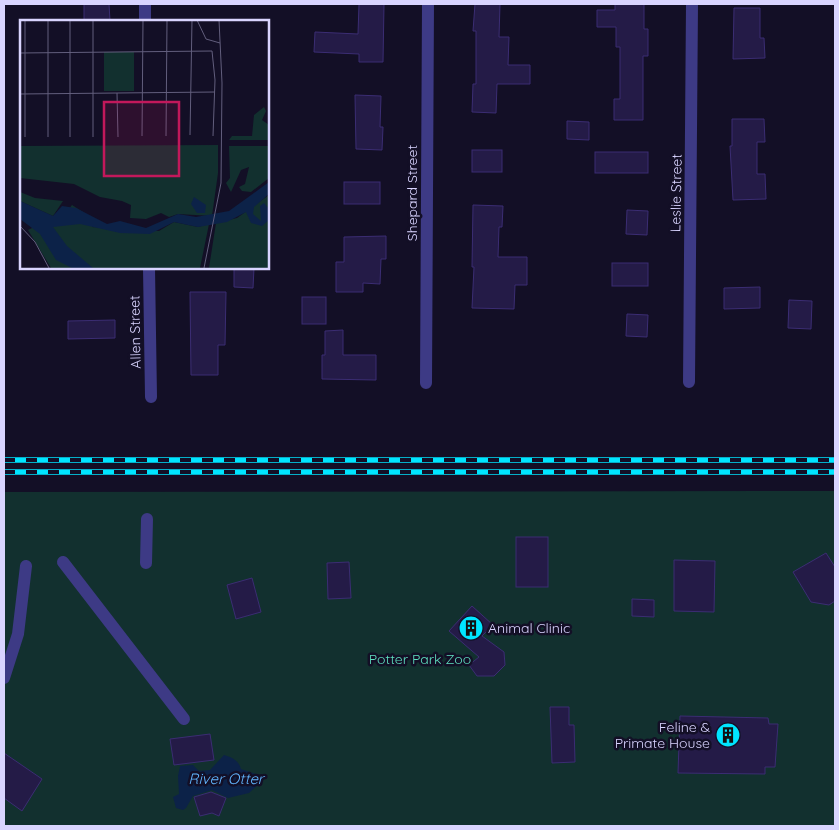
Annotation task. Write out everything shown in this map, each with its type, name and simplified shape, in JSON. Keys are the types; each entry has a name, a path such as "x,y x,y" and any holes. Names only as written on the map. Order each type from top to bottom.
{"street":[{"path":"145,4 145,20"},
{"name":"Shepard Street","path":"426,383 428,4"},
{"name":"Leslie Street","path":"689,382 692,4"},
{"name":"Allen Street","path":"149,269 152,396"},
{"path":"146,563 147,519"},
{"path":"63,562 184,719"},
{"path":"4,678 18,634 26,566"}],"green space":[{"name":"Potter Park Zoo","path":"835,491 835,826 4,826 4,492"}],"water":[{"name":"River Otter","path":"224,755 235,760 241,769 259,775 261,782 249,793 228,798 212,790 193,796 183,810 176,808 173,797 179,794 178,776 180,766 193,765 199,771 210,770"}],"building":[{"path":"84,4 109,4 110,20 84,20"},
{"path":"359,4 384,4 383,62 359,62 359,54 314,52 315,32 358,34"},
{"path":"475,4 500,4 499,37 509,37 508,65 530,65 530,84 497,84 496,113 472,112 473,84 476,84 476,31 473,31"},
{"path":"615,4 644,4 644,29 648,29 648,56 643,56 643,120 614,120 614,99 620,99 620,47 616,47 616,27 597,27 597,10 615,10"},
{"path":"734,8 760,8 760,38 764,38 765,58 733,59"},
{"path":"355,95 381,96 380,127 383,127 382,150 356,149"},
{"path":"732,119 764,119 765,142 757,142 757,174 765,174 766,199 733,200 730,146 732,146"},
{"path":"567,121 589,122 589,140 567,139"},
{"path":"472,150 502,150 502,172 472,172"},
{"path":"595,152 648,152 648,173 595,173"},
{"path":"344,182 380,182 380,204 344,204"},
{"path":"473,205 503,206 502,227 499,227 498,257 527,257 527,285 515,285 514,309 472,308 474,267 472,267"},
{"path":"627,210 648,211 647,235 626,234"},
{"path":"386,236 386,259 381,259 380,284 363,283 363,292 336,292 336,262 344,262 344,237"},
{"path":"612,263 648,263 648,286 612,286"},
{"path":"234,269 254,269 253,288 234,287"},
{"path":"760,287 760,308 724,309 724,288"},
{"path":"190,292 226,292 225,345 218,345 218,375 191,375"},
{"path":"302,297 326,297 326,324 302,324"},
{"path":"789,300 812,301 811,329 788,328"},
{"path":"627,314 648,315 647,337 626,336"},
{"path":"115,320 115,338 68,339 68,321"},
{"path":"343,330 343,355 376,355 376,380 322,379 325,331"},
{"path":"516,537 548,537 548,587 516,587"},
{"path":"826,553 835,567 835,601 829,605 811,602 793,572"},
{"path":"674,560 715,561 714,612 674,611"},
{"path":"349,562 351,598 328,599 327,563"},
{"path":"252,578 261,612 236,619 227,585"},
{"path":"632,599 654,600 654,617 632,616"},
{"path":"472,606 493,625 482,636 504,652 505,665 494,676 477,676 469,665 479,657 449,631"},
{"path":"550,707 569,707 569,725 574,725 575,762 552,763"},
{"name":"Feline & Primate House","path":"680,716 768,718 769,724 778,724 775,767 765,767 765,774 678,773"},
{"path":"210,734 214,760 174,765 170,739"},
{"path":"4,753 42,779 22,811 4,798"},
{"path":"211,792 226,798 219,816 212,813 200,816 194,797"}],"railway":[{"path":"4,460 835,460"},
{"path":"4,472 835,472"}],"place":[{"name":"Animal Clinic","path":"471,628"},
{"name":"Feline & Primate House","path":"728,735"}]}
